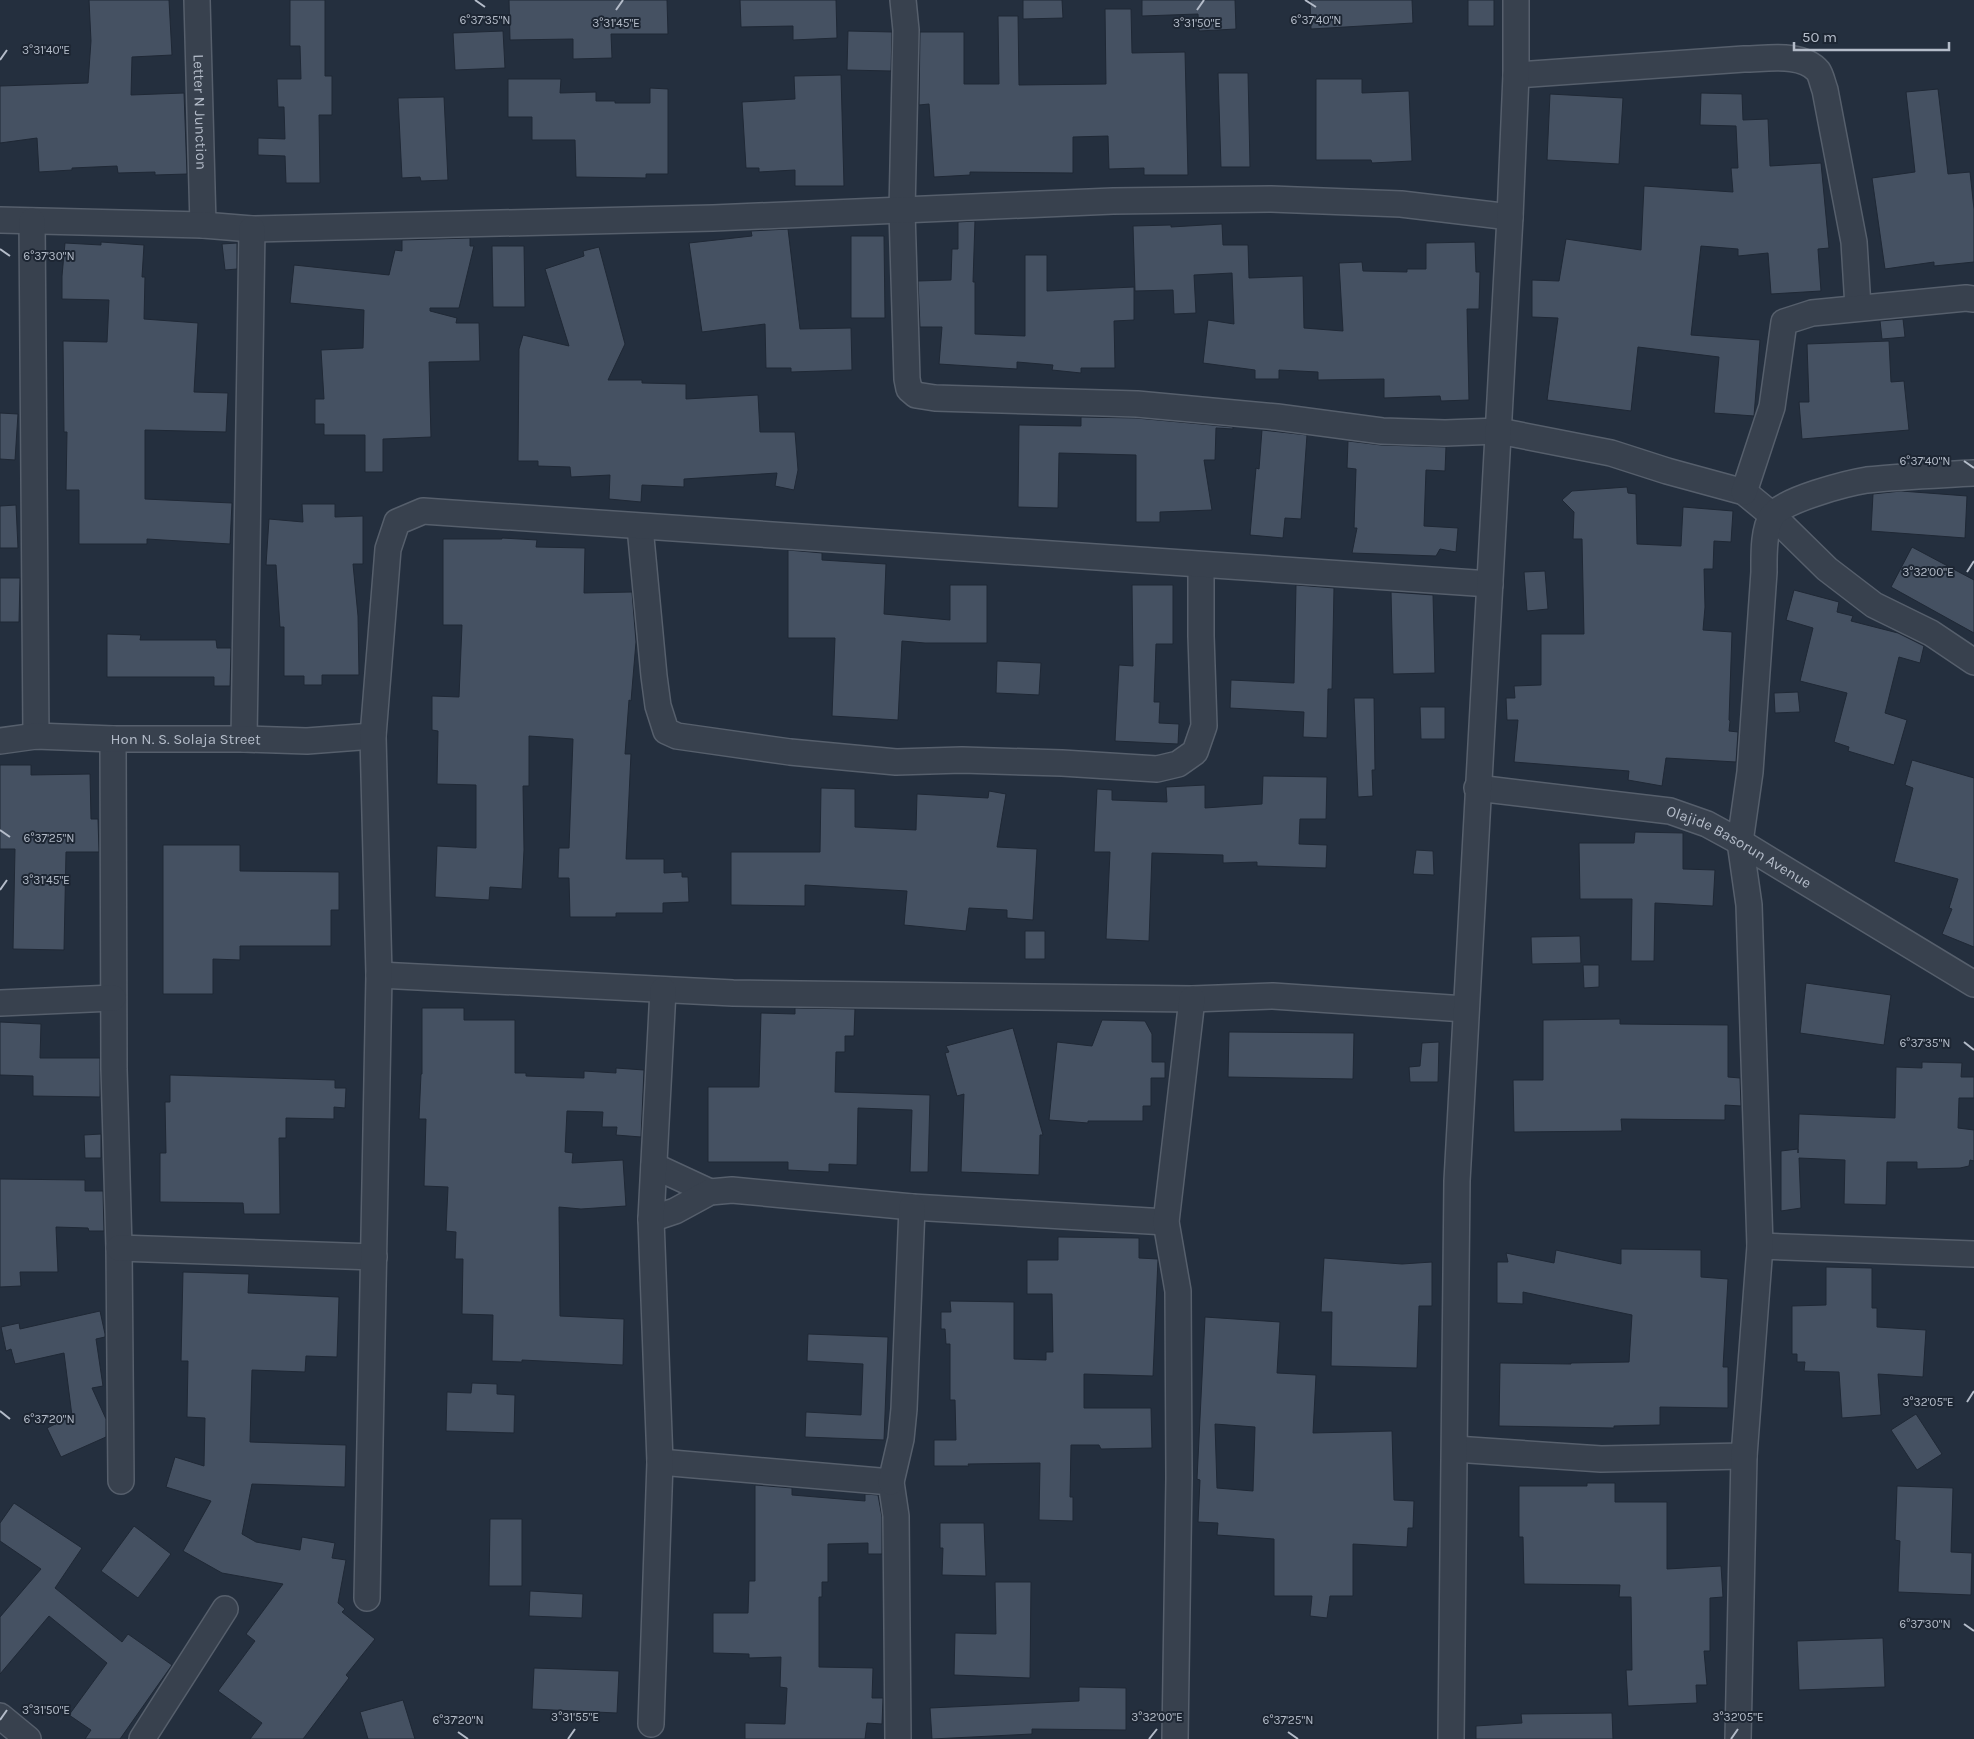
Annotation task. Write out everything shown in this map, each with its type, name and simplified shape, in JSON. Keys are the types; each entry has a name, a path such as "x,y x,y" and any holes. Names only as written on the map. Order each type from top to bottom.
{"street":[{"name":"Letter N Junction","path":"197,0 203,225"},
{"path":"903,0 906,30 902,211 907,379 909,389 916,395 935,398 1137,404 1277,417 1382,431 1445,433 1499,431 1611,453 1667,471 1744,492 1827,569 1874,605 1931,633 1974,662"},
{"path":"1451,1739 1457,1180 1477,788 1510,217 1516,75 1516,0"},
{"path":"1516,75 1782,58 1804,62 1819,72 1854,242 1858,307"},
{"path":"0,220 203,225 252,229 713,218 1113,201 1271,199 1401,204 1510,217"},
{"path":"32,221 36,736"},
{"path":"244,739 252,229"},
{"path":"1744,492 1772,407 1784,322 1812,312 1966,298 1974,299"},
{"path":"1738,1739 1744,1456 1760,1246 1749,905 1740,842 1750,772 1764,572 1764,543 1772,516 1785,506 1803,497 1866,480 1974,473"},
{"path":"367,1598 379,975 373,736 388,549 397,522 422,512 1490,584"},
{"path":"640,527 654,676 660,714 666,731 677,736 781,751 896,762 962,760 1157,769 1178,764 1195,752 1204,726 1201,565"},
{"name":"Hon N. S. Solaja Street","path":"0,741 36,736 113,739 307,741 373,736"},
{"path":"113,739 113,998 119,1248 121,1481"},
{"name":"Olajide Basorun Avenue","path":"1477,788 1670,811 1707,824 1740,842 1974,984"},
{"path":"379,975 733,993 1192,999 1273,996 1465,1009"},
{"path":"651,1724 660,1462 651,1219 663,990"},
{"path":"0,1003 113,998"},
{"path":"1175,1739 1179,1478 1178,1291 1166,1222 1192,999"},
{"path":"654,1166 710,1192"},
{"path":"651,1219 675,1211 710,1192 732,1190 912,1207 1166,1222"},
{"path":"898,1739 896,1516 891,1482 901,1439 904,1409 912,1207"},
{"path":"1760,1246 1974,1254"},
{"path":"119,1248 374,1257"},
{"path":"1455,1449 1601,1459 1744,1456"},
{"path":"660,1462 891,1482"},
{"path":"142,1739 225,1609"},
{"path":"0,1716 28,1739"}],"building":[{"path":"89,0 169,0 172,55 132,57 131,95 184,93 187,174 155,175 155,172 118,173 117,166 39,172 37,138 0,143 0,86 88,83 91,41"},
{"path":"290,0 325,0 325,76 332,76 332,115 319,115 320,183 286,183 285,156 258,155 258,138 285,139 284,107 278,107 277,79 301,79 300,46 290,46"},
{"path":"509,0 667,0 668,34 611,34 612,58 573,59 573,39 510,40"},
{"path":"740,0 836,0 837,38 793,40 793,26 741,27"},
{"path":"1023,0 1062,0 1063,18 1023,19"},
{"path":"1142,0 1235,0 1236,29 1199,31 1198,14 1142,16"},
{"path":"1310,0 1412,0 1413,23 1311,29"},
{"path":"1468,0 1494,0 1494,26 1468,26"},
{"path":"1105,9 1131,9 1132,53 1185,52 1188,175 1144,175 1144,168 1109,169 1108,136 1073,137 1073,173 970,172 970,175 934,177 929,104 919,105 920,32 964,32 964,84 999,84 998,16 1018,16 1019,85 1106,84"},
{"path":"503,31 505,68 455,70 453,33"},
{"path":"848,31 892,32 891,71 847,70"},
{"path":"1218,73 1248,73 1250,167 1221,167"},
{"path":"841,75 844,186 795,186 795,170 759,172 759,168 746,168 742,102 795,99 794,76"},
{"path":"508,79 561,79 560,93 596,92 596,101 615,101 615,103 650,103 650,88 668,89 668,174 646,174 646,178 576,177 575,140 532,140 532,117 508,117"},
{"path":"1316,79 1362,79 1362,93 1409,91 1412,161 1372,163 1371,160 1316,160"},
{"path":"1938,89 1948,174 1970,172 1974,209 1974,262 1934,266 1934,262 1885,269 1872,178 1915,172 1906,92"},
{"path":"1701,93 1742,94 1743,120 1768,119 1770,166 1821,163 1829,248 1818,249 1821,291 1771,294 1768,253 1738,256 1738,249 1701,246 1691,335 1760,340 1754,416 1714,413 1719,357 1638,347 1631,411 1547,400 1558,318 1532,317 1532,280 1559,281 1566,239 1641,250 1644,186 1733,192 1731,168 1738,168 1736,126 1700,125"},
{"path":"1550,94 1623,98 1619,164 1547,160"},
{"path":"444,97 448,180 421,181 420,177 402,178 398,98"},
{"path":"975,221 973,282 975,282 975,334 1025,336 1025,255 1047,255 1047,291 1134,287 1134,320 1114,321 1115,368 1081,368 1081,373 1052,370 1053,365 1017,362 1017,369 939,364 942,327 920,327 918,281 951,280 952,249 958,249 958,222"},
{"path":"1222,224 1223,245 1248,245 1249,278 1303,276 1304,328 1343,331 1339,263 1362,262 1363,271 1407,272 1407,269 1426,269 1426,243 1475,242 1476,272 1480,272 1479,309 1467,309 1469,400 1441,401 1440,396 1384,398 1384,379 1318,380 1318,372 1279,370 1279,379 1255,379 1255,370 1203,363 1208,320 1234,324 1232,273 1194,275 1196,313 1174,314 1173,290 1135,291 1133,226 1171,225 1171,227"},
{"path":"788,229 800,329 851,328 852,370 791,372 791,368 766,368 765,324 702,332 689,243 752,236 751,231"},
{"path":"851,236 884,236 885,318 851,318"},
{"path":"470,238 470,246 474,246 459,308 430,308 430,311 457,318 456,323 479,323 480,361 429,362 431,437 383,439 383,472 365,472 365,435 324,435 324,424 315,424 315,399 324,399 321,350 363,348 364,310 290,303 294,265 389,275 395,250 402,251 402,240"},
{"path":"101,242 144,245 142,277 145,277 144,319 198,323 194,392 228,393 226,432 145,430 145,499 232,503 230,544 147,539 147,544 79,544 79,490 66,490 67,432 64,432 63,341 107,342 109,300 62,299 62,276 65,243 101,245"},
{"path":"237,243 237,269 225,270 222,244"},
{"path":"492,246 524,246 525,307 493,307"},
{"path":"599,247 625,344 608,380 642,380 642,383 686,384 686,399 758,395 760,432 795,432 798,470 794,490 775,486 777,473 684,479 684,487 642,485 641,502 609,499 610,475 571,477 570,467 538,466 538,461 518,461 519,349 523,335 569,346 545,269 584,256 583,251"},
{"path":"1903,319 1905,337 1882,339 1880,321"},
{"path":"1889,341 1891,382 1904,381 1909,430 1802,439 1799,402 1809,402 1807,344"},
{"path":"0,413 18,414 15,460 0,459"},
{"path":"1081,417 1136,418 1233,427 1233,429 1216,428 1215,460 1204,460 1212,510 1160,512 1160,522 1136,522 1136,455 1059,453 1058,508 1018,507 1019,425 1081,426"},
{"path":"1262,430 1307,435 1301,519 1285,518 1283,538 1250,535 1256,468 1259,469"},
{"path":"1348,441 1381,445 1446,447 1445,471 1426,470 1424,526 1458,528 1456,552 1440,549 1436,556 1352,553 1357,528 1354,528 1356,469 1347,468"},
{"path":"1627,487 1628,493 1636,494 1637,544 1681,546 1683,507 1733,511 1731,542 1714,541 1713,569 1704,569 1705,607 1703,630 1732,632 1729,731 1738,732 1736,762 1666,758 1662,786 1628,780 1629,771 1514,762 1518,720 1507,720 1506,698 1515,698 1514,686 1541,685 1541,634 1584,634 1582,539 1573,539 1574,512 1562,500 1572,491"},
{"path":"1901,491 1967,496 1965,538 1871,531 1873,494"},
{"path":"302,504 335,504 335,517 363,516 363,564 353,564 358,616 359,675 322,675 322,685 304,685 304,676 284,676 284,627 280,627 276,565 266,565 269,519 303,522"},
{"path":"16,505 18,548 0,548 0,506"},
{"path":"502,538 537,540 536,547 585,548 584,593 632,592 636,642 625,754 631,754 626,859 664,859 664,873 682,872 682,877 688,877 689,902 663,903 663,913 616,913 616,917 570,917 569,878 558,878 559,848 569,848 573,739 529,736 529,786 523,786 524,850 522,889 490,887 489,900 435,897 437,846 476,848 476,785 437,784 438,731 432,730 432,696 459,697 462,625 443,625 443,539"},
{"path":"1912,547 1974,580 1974,633 1891,587"},
{"path":"788,550 822,553 822,560 886,564 884,614 950,620 950,585 987,585 987,643 902,641 898,720 832,716 835,638 788,638"},
{"path":"1545,571 1548,609 1527,611 1524,572"},
{"path":"0,578 20,578 19,622 0,622"},
{"path":"1132,585 1173,585 1173,644 1156,644 1154,702 1160,702 1159,723 1179,724 1178,744 1115,741 1119,665 1133,666"},
{"path":"1296,585 1334,588 1332,689 1328,689 1327,738 1303,737 1304,712 1230,708 1231,680 1294,683"},
{"path":"1794,590 1839,602 1837,612 1853,616 1851,621 1898,633 1924,646 1920,663 1899,657 1885,713 1907,720 1894,765 1848,751 1849,747 1834,742 1847,693 1800,681 1813,628 1786,620"},
{"path":"1391,592 1433,595 1435,673 1393,674"},
{"path":"107,634 141,635 140,640 216,640 217,648 231,648 230,686 214,686 214,677 107,677"},
{"path":"997,661 1041,663 1039,695 996,693"},
{"path":"1798,692 1800,712 1775,713 1774,693"},
{"path":"1354,698 1374,698 1375,770 1372,770 1373,796 1358,797"},
{"path":"1420,707 1445,707 1445,739 1421,739"},
{"path":"1912,760 1974,778 1974,947 1942,934 1952,909 1949,908 1958,879 1894,862 1913,788 1905,785"},
{"path":"0,765 31,765 31,775 90,774 91,819 98,819 99,852 66,852 64,950 13,949 15,849 0,849"},
{"path":"1263,776 1327,777 1326,819 1300,819 1299,844 1327,845 1326,868 1257,866 1257,862 1223,863 1223,855 1152,853 1149,941 1106,939 1110,852 1094,852 1097,789 1112,790 1112,800 1167,802 1166,787 1205,785 1205,808 1262,804"},
{"path":"821,788 855,789 855,827 916,830 917,794 988,798 989,791 1006,794 997,847 1037,849 1033,920 1007,918 1007,910 969,908 966,931 904,925 907,891 805,885 805,906 731,905 731,852 820,852"},
{"path":"1635,832 1683,833 1683,869 1715,870 1713,906 1655,903 1654,961 1631,961 1632,899 1580,899 1579,843 1634,843"},
{"path":"163,845 240,845 240,871 339,872 339,910 331,910 331,946 240,946 240,960 213,959 213,994 163,994"},
{"path":"1416,850 1433,851 1434,875 1413,874"},
{"path":"1025,931 1045,931 1045,959 1025,959"},
{"path":"1580,936 1581,963 1532,964 1531,937"},
{"path":"1583,965 1599,965 1599,987 1584,988"},
{"path":"1806,983 1891,995 1884,1045 1800,1033"},
{"path":"422,1008 464,1008 464,1020 515,1020 515,1073 526,1073 526,1076 584,1078 584,1071 616,1073 616,1068 644,1070 641,1137 616,1135 617,1127 602,1127 603,1112 567,1111 565,1152 573,1153 572,1163 623,1160 626,1206 581,1209 559,1207 560,1316 624,1319 623,1365 522,1360 522,1362 492,1361 493,1315 462,1314 463,1259 455,1259 456,1232 446,1231 448,1187 424,1186 426,1119 419,1119 422,1074"},
{"path":"795,1008 855,1009 854,1036 845,1036 845,1052 836,1052 835,1092 930,1095 928,1172 910,1172 912,1110 858,1108 857,1165 829,1164 829,1172 788,1170 788,1162 708,1162 708,1087 759,1087 761,1013 795,1014"},
{"path":"1620,1019 1620,1024 1728,1025 1728,1077 1740,1078 1741,1106 1725,1105 1725,1120 1621,1119 1622,1131 1514,1132 1513,1080 1543,1080 1543,1020"},
{"path":"1102,1020 1145,1021 1152,1034 1152,1062 1165,1062 1165,1078 1151,1078 1151,1106 1143,1106 1143,1121 1088,1121 1088,1123 1049,1120 1057,1042 1092,1046"},
{"path":"0,1022 41,1024 40,1058 100,1058 100,1097 33,1096 33,1076 0,1075"},
{"path":"1013,1028 1043,1135 1040,1135 1039,1175 961,1172 964,1094 957,1096 945,1053 949,1052 946,1046"},
{"path":"1229,1032 1354,1033 1353,1079 1228,1077"},
{"path":"1439,1042 1438,1082 1410,1082 1409,1067 1420,1066 1422,1043"},
{"path":"1922,1062 1962,1063 1961,1077 1974,1077 1974,1098 1959,1098 1958,1128 1974,1130 1974,1161 1970,1160 1969,1166 1960,1168 1917,1169 1917,1162 1887,1162 1886,1205 1844,1204 1845,1160 1799,1158 1801,1208 1781,1211 1781,1151 1798,1149 1798,1153 1799,1114 1895,1118 1896,1067 1922,1068"},
{"path":"170,1075 335,1080 335,1088 346,1088 345,1108 334,1107 334,1119 286,1118 286,1138 279,1138 280,1214 244,1214 243,1203 160,1202 160,1153 166,1153 165,1102 170,1102"},
{"path":"101,1134 101,1158 85,1158 84,1135"},
{"path":"0,1179 85,1180 85,1191 103,1191 104,1231 89,1231 88,1228 56,1227 58,1272 20,1272 21,1286 0,1287"},
{"path":"1058,1237 1139,1238 1139,1258 1158,1259 1153,1376 1084,1374 1084,1408 1151,1408 1152,1448 1101,1449 1099,1445 1071,1445 1070,1497 1073,1497 1073,1521 1039,1520 1040,1463 934,1466 934,1440 956,1440 955,1400 950,1400 950,1344 946,1344 945,1329 941,1329 941,1312 951,1312 950,1301 1014,1302 1014,1359 1046,1360 1046,1352 1053,1352 1052,1294 1027,1294 1027,1260 1058,1260"},
{"path":"1621,1249 1701,1250 1701,1277 1728,1279 1723,1367 1728,1367 1728,1408 1660,1407 1660,1425 1614,1426 1614,1428 1499,1426 1500,1363 1571,1364 1629,1362 1632,1315 1523,1292 1523,1304 1497,1303 1497,1262 1508,1262 1506,1253 1554,1263 1556,1250 1621,1264"},
{"path":"1324,1258 1402,1264 1432,1262 1432,1306 1419,1306 1417,1368 1331,1366 1332,1312 1321,1312"},
{"path":"1826,1267 1872,1268 1872,1308 1877,1308 1877,1327 1926,1330 1923,1377 1878,1374 1881,1415 1842,1418 1839,1372 1804,1371 1805,1362 1797,1362 1797,1354 1792,1354 1792,1306 1826,1305"},
{"path":"183,1272 249,1274 248,1293 339,1297 337,1357 306,1356 305,1372 252,1370 250,1442 346,1445 345,1487 252,1484 242,1534 256,1542 300,1550 302,1537 335,1543 332,1558 346,1560 338,1603 345,1609 342,1612 375,1639 346,1675 349,1678 303,1739 250,1739 262,1723 218,1691 255,1641 246,1634 283,1584 222,1573 183,1551 211,1501 166,1487 175,1457 204,1466 205,1418 187,1417 188,1361 181,1361"},
{"path":"100,1311 105,1337 96,1339 103,1386 92,1388 106,1419 106,1437 61,1457 47,1428 72,1416 64,1353 15,1364 11,1349 6,1351 1,1327 19,1323 20,1329"},
{"path":"1205,1317 1280,1322 1277,1373 1316,1375 1313,1433 1392,1431 1394,1500 1414,1501 1413,1528 1408,1528 1407,1547 1353,1544 1353,1596 1330,1596 1327,1618 1310,1616 1312,1596 1274,1596 1274,1539 1217,1535 1218,1523 1198,1522 1200,1480 1197,1479","holes":["1215,1424 1255,1427 1253,1491 1217,1488"]},
{"path":"808,1334 888,1337 884,1440 805,1437 806,1412 861,1415 863,1364 807,1361"},
{"path":"472,1383 497,1384 497,1394 515,1395 514,1433 446,1431 447,1392 471,1393"},
{"path":"1916,1414 1942,1454 1917,1470 1891,1430"},
{"path":"1587,1483 1615,1483 1615,1502 1667,1502 1667,1569 1721,1566 1723,1597 1710,1598 1710,1651 1704,1651 1707,1685 1696,1685 1697,1703 1628,1706 1626,1670 1632,1670 1631,1597 1619,1597 1620,1585 1524,1584 1523,1537 1519,1537 1519,1486 1587,1486"},
{"path":"755,1485 792,1488 792,1495 865,1501 865,1494 878,1495 882,1517 882,1554 868,1554 868,1543 828,1544 828,1582 822,1582 822,1597 819,1597 819,1667 873,1668 872,1698 883,1698 882,1724 867,1723 865,1739 745,1739 745,1723 785,1724 787,1688 780,1687 781,1657 749,1658 749,1654 713,1653 713,1613 748,1613 749,1581 755,1581"},
{"path":"1897,1486 1953,1488 1951,1552 1972,1553 1971,1595 1898,1592 1900,1541 1895,1540"},
{"path":"14,1503 82,1548 55,1588 122,1642 128,1634 172,1665 120,1739 85,1739 91,1730 69,1715 107,1663 49,1616 0,1674 0,1617 41,1569 0,1541 0,1523"},
{"path":"490,1519 522,1519 522,1586 489,1586"},
{"path":"940,1523 984,1523 986,1576 942,1575 943,1548 940,1548"},
{"path":"134,1526 171,1554 138,1598 101,1571"},
{"path":"995,1582 1031,1582 1030,1678 954,1675 955,1633 996,1634"},
{"path":"530,1591 583,1594 582,1618 529,1616"},
{"path":"1883,1638 1885,1687 1799,1690 1797,1641"},
{"path":"534,1668 619,1671 617,1713 532,1709"},
{"path":"1079,1687 1126,1688 1126,1730 1032,1729 1032,1734 932,1739 930,1708 1079,1701"},
{"path":"403,1700 415,1739 368,1739 360,1712"},
{"path":"1612,1713 1613,1739 1476,1739 1476,1726 1522,1723 1521,1714"}]}
